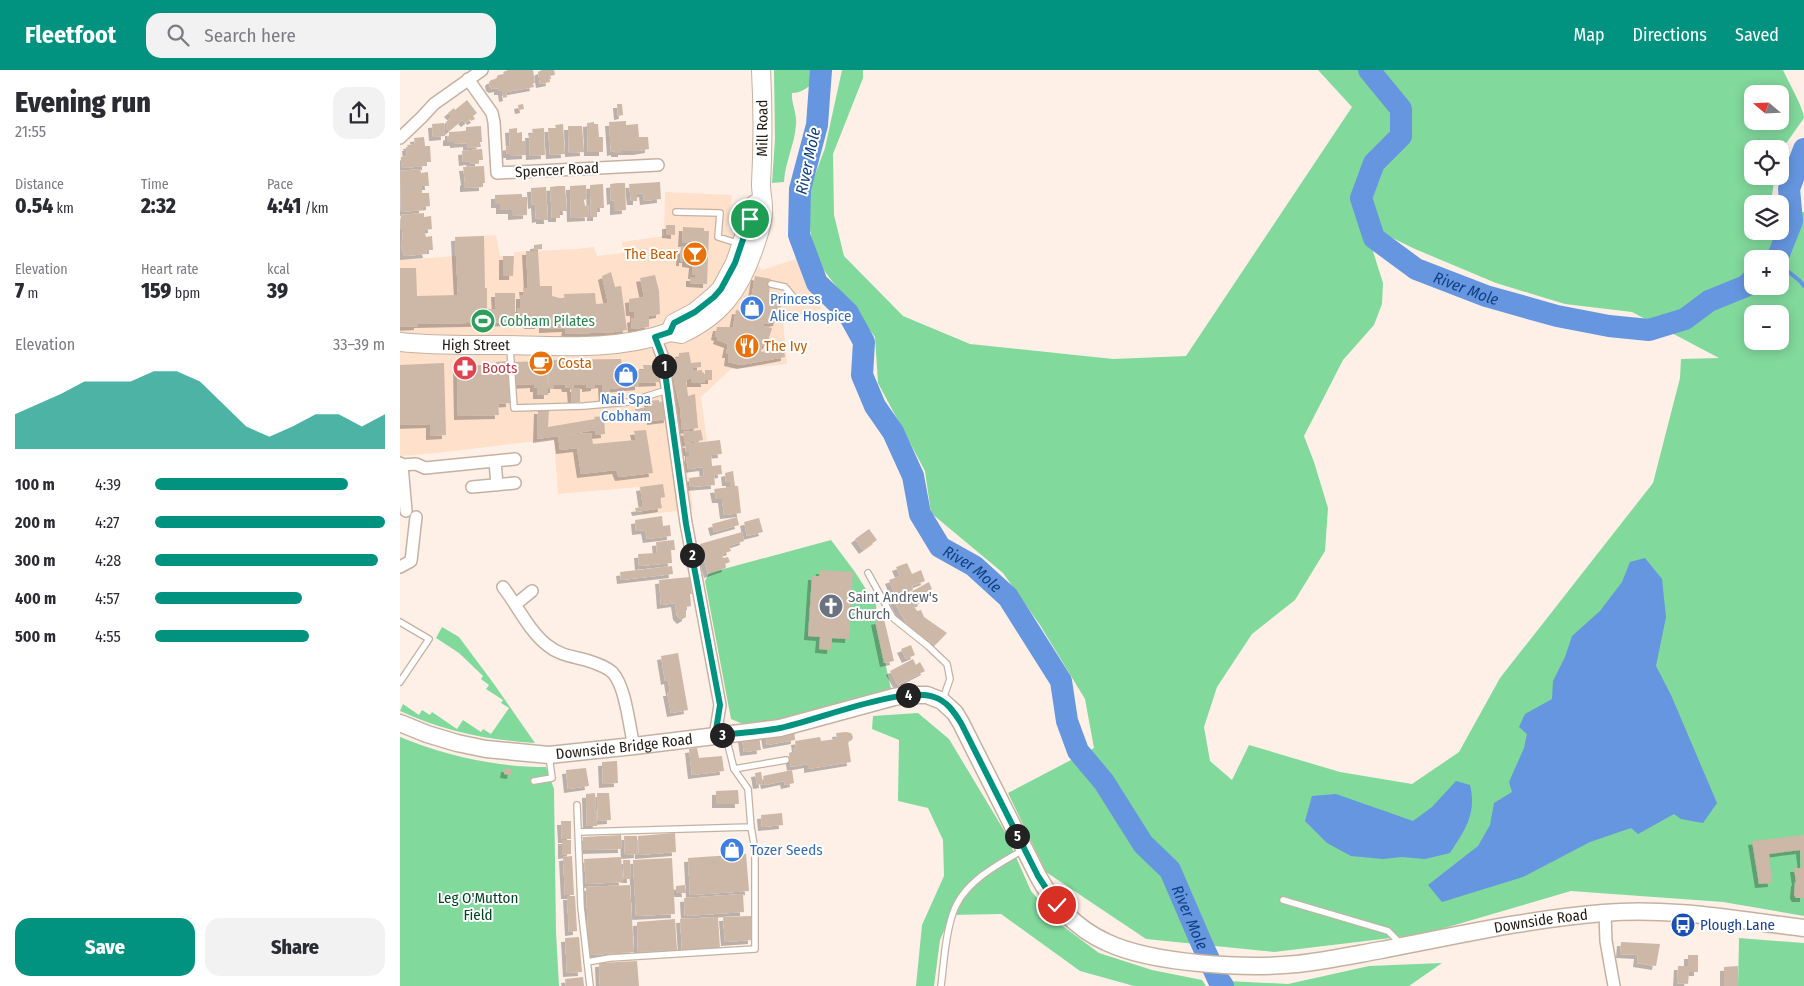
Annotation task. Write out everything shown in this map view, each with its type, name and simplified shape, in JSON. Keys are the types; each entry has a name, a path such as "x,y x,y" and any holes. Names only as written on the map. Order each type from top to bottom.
{"main road":[{"name":"Mill Road","path":"761,70 764,145 761,187"},
{"path":"662,334 674,323 695,312 721,289 742,244 761,187"},
{"name":"High Street","path":"400,342 510,346 602,345 627,343 662,334 681,334 703,323 723,306 746,278 763,213 761,187"}],"street":[{"path":"400,138 434,104 482,70"},
{"name":"Spencer Road","path":"468,80 492,113 497,173 658,165"},
{"path":"662,334 667,390 686,524 720,705 721,735"},
{"path":"400,567 411,561 411,514 401,464 416,464 425,468 515,459"},
{"path":"494,461 497,484"},
{"path":"472,487 515,483"},
{"path":"503,587 535,633 547,645 561,654 596,663 613,674 617,679 623,696 634,746"},
{"path":"516,604 532,591"},
{"name":"Downside Bridge Road","path":"400,723 457,743 486,749 549,755 780,728 894,697 927,695 942,701"},
{"path":"942,701 955,713 961,723 1024,849"},
{"name":"Downside Road","path":"1024,849 1050,897 1073,920 1093,936 1123,949 1201,962 1233,965 1280,965 1315,962 1551,918 1605,913 1656,912 1701,914 1804,928"},
{"path":"1605,913 1606,941 1614,986"}],"lane":[{"path":"676,212 720,213 718,237 742,244"},
{"path":"771,284 785,287 796,300"},
{"path":"510,346 514,408 584,406 628,402 667,390"},
{"path":"868,573 894,618 947,664 950,679 942,701"},
{"path":"400,622 429,639 400,682"},
{"path":"587,962 610,958 755,949 755,850 748,789 734,769 721,735"},
{"path":"534,782 552,778 549,755"},
{"path":"734,769 786,760"},
{"path":"577,805 581,907 590,986"},
{"path":"578,832 751,827"},
{"path":"941,986 950,924 959,900 969,887 981,877 1024,849"},
{"path":"1283,900 1388,931 1402,946"}],"shaded area":[{"path":"665,192 732,195 727,228 762,270 802,257 821,309 783,320 787,364 731,369 701,397 707,441 684,445 693,509 643,515 639,487 558,494 554,439 400,456 400,260 455,256 455,237 496,235 500,256 514,256 514,252 594,247 597,256 623,253 622,242 664,236"}],"green space":[{"path":"774,70 823,70 823,77 804,90 792,93 796,120 794,139 784,182 772,183 775,139"},
{"path":"842,70 863,70 863,78 833,154 834,215 844,256 903,316 970,344 1113,359 1186,356 1352,107 1318,70 1783,70 1799,102 1804,118 1788,140 1744,140 1744,185 1774,185 1772,195 1744,195 1744,240 1789,240 1789,214 1804,212 1804,916 1723,902 1571,891 1424,934 1274,952 1146,939 1046,872 1008,793 1094,748 1085,699 1040,625 1003,573 931,513 925,471 878,383 875,337 816,260 809,225 809,191 825,148","holes":["1382,233 1496,283 1565,304 1632,312 1719,358 1681,359 1680,378 1653,483 1500,678 1459,752 1412,784 1340,772 1249,745 1232,780 1210,761 1204,727 1217,687 1252,634 1295,600 1325,551 1328,508 1304,436 1343,360 1374,325 1382,304 1383,283 1371,245"]},
{"path":"831,540 855,572 876,605 878,622 876,622 891,689 777,721 743,724 731,719 705,581 709,573"},
{"path":"442,627 459,637 535,743 500,740 449,729 400,711 403,704 419,715 422,710 430,715 432,712 457,729 463,720 481,732 483,729 491,734 509,708 501,703 503,700 486,689 489,685 481,679 483,676 459,653 436,638"},
{"path":"918,713 949,739 1005,832 1031,891 1060,924 1099,953 1152,970 1202,980 1206,986 1134,986 1080,971 1001,914 951,915 940,940 934,986 916,986 922,925 944,876 943,840 928,808 898,801 899,740 872,729 873,716"},
{"name":"Leg O'Mutton Field","path":"400,737 435,750 490,763 546,767 554,789 556,932 559,986 400,986"},
{"path":"1739,938 1804,943 1804,986 1738,986"},
{"path":"1442,963 1409,986 1232,986 1227,981 1288,984 1369,966"}],"water":[{"path":"1645,558 1662,579 1666,617 1656,666 1671,695 1717,803 1703,823 1681,819 1674,814 1638,834 1631,828 1590,842 1523,877 1442,902 1428,885 1478,846 1490,825 1494,803 1512,792 1509,782 1524,748 1527,734 1519,727 1525,714 1552,699 1553,681 1565,657 1572,636 1600,611 1622,582 1630,562"},
{"path":"1456,781 1470,785 1472,805 1465,829 1450,853 1425,859 1402,857 1383,859 1351,856 1327,843 1305,821 1312,796 1336,794 1413,821 1432,807"}],"building":[{"path":"508,70 533,70 534,87 506,92 507,97 503,98 502,91 498,91 498,88 493,89 490,87 489,82"},
{"path":"554,70 555,75 549,76 550,82 540,84 538,72"},
{"path":"467,100 477,113 473,116 475,119 471,121 470,119 465,123 462,120 449,131 446,127 448,125 446,122 452,117 448,113"},
{"path":"523,104 524,109 519,110 518,105"},
{"path":"617,104 622,104 623,115 618,116"},
{"path":"626,121 626,125 638,124 639,137 648,137 649,149 622,151 622,153 611,152 609,122"},
{"path":"594,122 594,124 598,124 599,137 603,137 603,152 588,152 587,123"},
{"path":"444,123 445,136 433,137 432,124"},
{"path":"563,124 565,154 550,155 548,128 556,128 555,125"},
{"path":"481,126 481,147 467,148 467,143 454,144 454,142 447,142 449,132 466,131 466,127"},
{"path":"568,126 582,126 584,152 569,153"},
{"path":"517,128 517,133 522,132 522,141 526,141 526,155 510,156 510,154 507,154 506,147 510,146 509,129"},
{"path":"544,128 545,155 530,156 529,134 533,134 532,129"},
{"path":"424,137 425,146 430,146 431,162 426,162 426,166 401,168 401,157 407,156 407,145 415,144 414,138"},
{"path":"482,149 483,160 479,160 479,163 463,162 462,151"},
{"path":"484,166 485,183 483,183 483,187 464,188 463,167"},
{"path":"420,169 421,173 428,172 429,186 422,186 422,193 429,193 430,206 423,207 423,210 401,212 400,171"},
{"path":"660,182 661,199 644,201 643,193 637,194 637,201 631,201 629,184"},
{"path":"625,183 626,210 614,211 614,200 611,201 610,184"},
{"path":"603,184 604,208 597,208 597,217 591,217 590,185"},
{"path":"586,185 587,199 584,200 585,206 588,205 589,217 571,218 570,186"},
{"path":"565,186 567,211 560,211 560,218 552,218 550,187"},
{"path":"546,187 548,220 540,220 540,218 536,219 535,204 532,205 531,188"},
{"path":"522,194 522,197 527,197 527,215 512,216 512,210 500,210 500,204 495,204 495,195"},
{"path":"424,213 424,217 431,216 432,229 425,230 425,233 426,237 432,236 433,250 426,250 427,254 404,256 401,245 401,240 403,240 402,230 400,230 401,215"},
{"path":"666,225 675,225 675,235 666,234"},
{"name":"The Bear","path":"683,227 704,228 704,231 709,231 707,284 690,283 690,277 695,277 695,275 692,275 693,264 686,263 686,259 680,262 681,246 689,247 689,243 682,243"},
{"path":"484,236 487,309 496,309 495,293 515,293 515,322 418,324 418,326 400,327 400,268 416,268 417,296 458,295 455,237"},
{"path":"542,244 542,249 534,250 534,245"},
{"path":"526,251 538,251 540,286 552,286 552,296 563,299 565,305 564,294 595,293 596,304 608,303 602,276 611,272 615,287 621,286 627,330 565,334 566,328 543,329 543,323 528,325 528,323 517,323 517,308 520,308 520,295 524,295 523,288 528,288"},
{"path":"503,256 514,256 513,276 503,276"},
{"path":"655,275 659,291 660,314 649,316 649,327 632,329 631,319 634,318 634,312 630,312 629,299 644,297 640,278"},
{"path":"755,276 771,279 769,293 782,295 783,297 777,322 764,324 764,326 772,328 767,345 762,346 761,352 784,349 785,357 741,365 728,362 729,354 726,354 728,344 717,340 718,337 715,336 717,327 733,327 736,310 749,312"},
{"path":"689,352 691,363 701,362 701,367 692,368 693,371 702,370 705,383 691,383 691,378 686,380 688,396 695,394 698,428 682,430 680,407 671,360 679,358 679,353"},
{"path":"621,359 623,373 644,370 643,365 654,365 654,373 659,373 660,382 639,383 639,386 609,389 610,399 603,400 602,384 586,388 586,385 574,385 574,388 580,388 580,402 572,403 571,388 566,388 565,385 554,385 554,389 549,389 548,360"},
{"path":"507,361 510,403 498,404 499,415 458,416 457,365 496,365 496,362"},
{"path":"547,361 548,395 537,395 537,388 534,388 534,384 514,385 513,362"},
{"path":"444,363 446,435 430,436 430,424 400,425 400,365"},
{"path":"705,370 712,370 712,380 705,380"},
{"path":"659,400 659,402 666,401 668,419 651,421 651,416 636,416 635,409 649,407 648,401"},
{"path":"538,410 549,410 548,427 604,416 605,434 595,435 595,430 565,435 591,433 593,444 636,440 634,431 646,430 653,473 619,477 616,470 581,474 577,448 560,450 558,436 537,439"},
{"path":"701,430 703,440 685,443 683,432"},
{"path":"720,440 722,454 711,455 712,466 721,465 722,474 714,475 715,485 690,487 689,478 704,476 703,467 688,469 686,458 689,457 689,452 686,452 685,444"},
{"path":"733,471 735,486 738,486 741,513 724,515 722,499 716,499 714,489 730,487 730,482 726,482 725,473"},
{"path":"663,484 665,497 660,498 662,508 636,512 635,508 643,507 640,487"},
{"path":"662,516 663,526 670,525 671,536 647,539 645,530 636,531 635,520"},
{"path":"737,517 739,525 714,532 712,524"},
{"path":"759,518 763,532 747,536 744,522"},
{"path":"869,529 877,540 863,550 855,539"},
{"path":"742,532 744,541 729,546 731,551 722,554 723,558 728,557 730,562 725,564 726,568 708,574 700,544"},
{"path":"674,540 675,550 671,550 672,563 639,566 638,554 657,553 656,542"},
{"path":"907,563 912,574 921,570 925,581 912,586 913,590 896,597 889,580 900,576 896,567"},
{"path":"672,566 673,574 621,580 620,572"},
{"name":"Saint Andrew's Church","path":"820,570 853,572 849,639 832,638 831,650 819,649 820,637 808,636 812,576 819,576"},
{"path":"690,577 691,606 686,607 686,617 681,620 677,616 675,603 661,605 659,580"},
{"path":"929,582 932,589 919,596 922,602 914,606 917,611 921,610 924,617 947,633 935,645 908,626 894,601"},
{"path":"884,619 894,661 884,663 875,621"},
{"path":"911,645 915,655 906,659 901,649"},
{"path":"678,653 688,710 671,713 667,692 670,692 668,680 665,681 661,656"},
{"path":"913,659 916,665 920,662 925,671 898,685 890,671"},
{"path":"794,730 795,740 767,745 765,735"},
{"path":"836,733 851,733 853,737 848,742 851,762 808,769 808,764 791,767 789,754 793,753 793,749 796,748 795,741 820,737 821,741 837,739"},
{"path":"759,736 761,750 744,752 742,738"},
{"path":"697,748 699,758 722,756 724,771 692,775 689,749"},
{"path":"617,761 618,783 603,784 602,762"},
{"path":"505,768 512,769 511,775 504,774"},
{"path":"586,768 589,786 568,789 566,770"},
{"path":"792,770 794,783 785,785 784,781 765,785 763,776"},
{"path":"761,772 763,784 757,785 755,773"},
{"path":"738,790 739,804 716,804 716,791"},
{"path":"595,793 597,826 587,826 586,794"},
{"path":"597,793 609,793 611,820 598,821"},
{"path":"782,813 783,825 762,827 761,815"},
{"path":"561,821 571,821 571,839 562,839"},
{"path":"675,833 676,852 639,855 638,836"},
{"path":"621,835 622,849 583,850 583,837"},
{"path":"1804,835 1804,898 1796,898 1794,895 1796,882 1794,868 1802,868 1800,850 1769,854 1772,883 1759,884 1752,841"},
{"path":"624,836 637,836 638,854 625,855"},
{"path":"562,840 571,840 571,854 562,855"},
{"path":"746,854 749,891 690,895 688,858"},
{"path":"572,856 574,895 565,895 563,857"},
{"path":"621,857 623,882 586,884 584,859"},
{"path":"672,858 675,914 636,916 633,860"},
{"path":"623,860 630,860 631,879 624,879"},
{"path":"630,885 634,952 589,955 586,887"},
{"path":"685,885 686,893 676,893 676,886"},
{"path":"743,894 744,912 685,916 684,898"},
{"path":"567,896 575,896 577,931 569,932"},
{"path":"751,916 752,940 725,942 723,917"},
{"path":"718,917 720,948 682,950 680,919"},
{"path":"675,919 677,950 638,952 637,922"},
{"path":"579,937 582,972 567,973 565,938"},
{"path":"1621,942 1660,944 1656,966 1637,963 1638,955 1620,954"},
{"path":"1688,955 1698,955 1698,972 1689,972 1688,984 1677,983 1678,966 1688,966"},
{"path":"637,961 639,986 600,986 599,963"},
{"path":"1738,966 1738,986 1724,986 1724,967"},
{"path":"583,977 584,986 566,986 565,979"}],"waterway":[{"name":"River Mole","path":"821,70 817,125 800,189 799,235 817,283 848,313 864,342 862,375 875,406 893,432 913,476 920,514 940,547 974,566 1008,597 1061,681 1067,721 1078,751 1104,782 1143,844 1170,870 1201,942 1223,986"},
{"name":"River Mole","path":"1369,70 1401,109 1401,136 1374,163 1361,198 1374,238 1416,269 1486,296 1557,316 1609,326 1649,330 1685,319 1709,301 1744,287"},
{"name":"River Mole","path":"1781,250 1792,221 1789,189 1804,149"},
{"path":"1789,272 1804,286"}],"place":[{"name":"The Bear","path":"695,254"},
{"name":"Princess Alice Hospice","path":"752,308"},
{"name":"Cobham Pilates","path":"483,321"},
{"name":"The Ivy","path":"747,346"},
{"name":"Costa","path":"541,363"},
{"name":"Boots","path":"465,368"},
{"name":"Nail Spa Cobham","path":"626,375"},
{"name":"Saint Andrew's Church","path":"831,606"},
{"name":"Tozer Seeds","path":"732,850"},
{"name":"Plough Lane","path":"1683,925"}],"route":[{"path":"750,219 735,263 721,289 695,312 674,323 670,332 655,337 663,358 686,524 720,705 715,736 780,728 894,697 906,695 934,697 948,705 961,723 1043,886 1057,905"}]}
